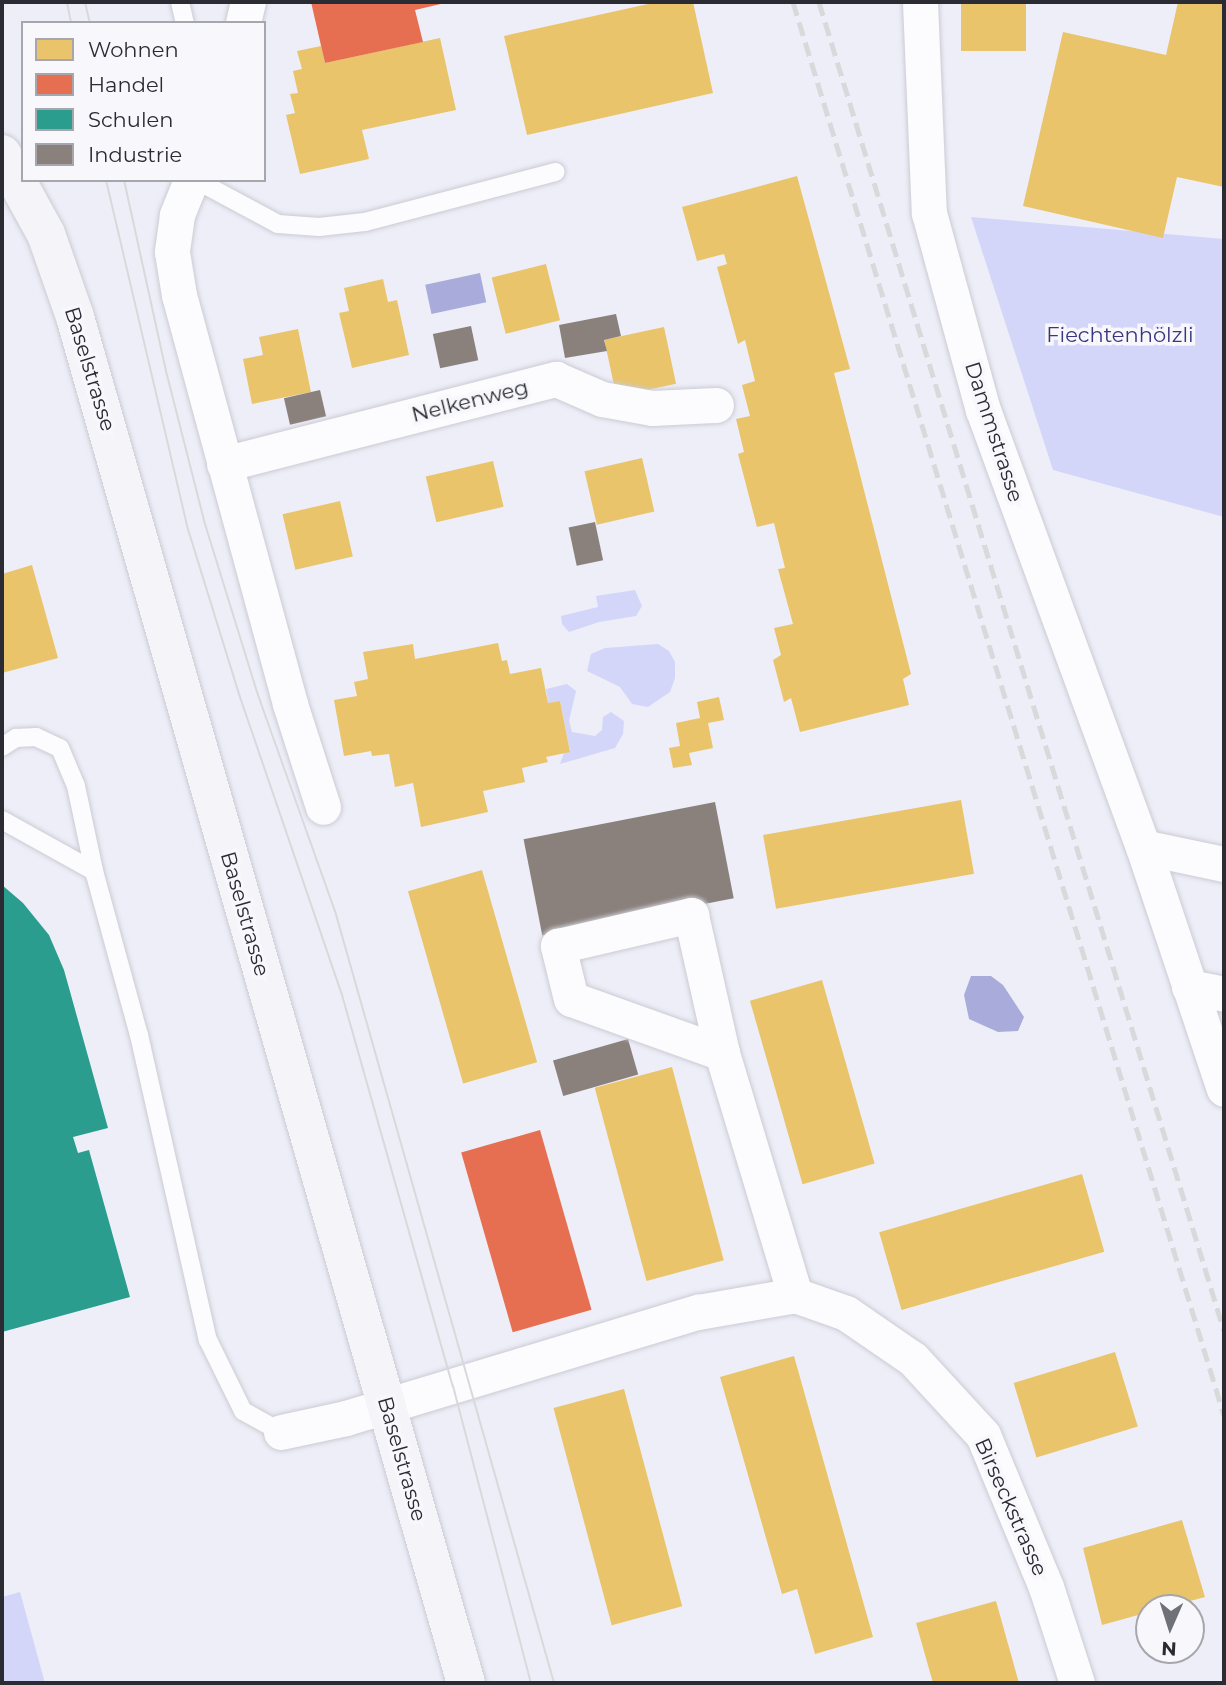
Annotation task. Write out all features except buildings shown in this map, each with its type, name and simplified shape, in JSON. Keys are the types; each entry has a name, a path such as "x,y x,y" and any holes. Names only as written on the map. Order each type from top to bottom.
{"main road":[{"name":"Baselstrasse","path":"2,154 46,234 75,317 466,1683"}],"street":[{"path":"243,21 248,2"},
{"name":"Dammstrasse","path":"920,2 929,213 983,410 1143,847 1224,1089"},
{"path":"190,182 177,215 172,252 179,295 290,704 323,807"},
{"name":"Nelkenweg","path":"224,464 555,379 602,399 652,408 716,405"},
{"path":"1143,847 1224,864"},
{"path":"722,1053 571,999 558,946 691,915 722,1053 795,1296"},
{"path":"1189,987 1224,994"},
{"name":"Birseckstrasse","path":"281,1432 345,1418 698,1312 795,1296 846,1313 913,1359 983,1435 1046,1587 1077,1683"}],"lane":[{"path":"180,2 185,21"},
{"path":"200,182 278,224 319,227 365,222 556,172"},
{"path":"2,747 16,738 36,737 60,748 76,786 94,871 139,1035 208,1340 243,1411 281,1432"},
{"path":"2,820 94,871"}],"green space":[{"name":"Fiechtenhölzli","path":"971,217 1224,239 1224,517 1053,470"},
{"path":"635,590 642,606 636,616 599,622 569,632 562,624 561,616 598,607 596,596"},
{"path":"658,644 669,651 675,662 675,678 670,692 648,707 632,704 620,687 587,671 591,654 605,648"},
{"path":"567,684 576,691 569,721 572,732 595,736 602,730 603,717 611,712 624,721 623,734 615,748 560,764 564,753 570,751 560,701 548,703 546,689"},
{"path":"20,1592 45,1683 2,1683 2,1597"}],"shaded area":[{"path":"480,273 486,302 431,314 425,285"},
{"path":"971,976 991,976 1003,985 1024,1017 1018,1031 998,1032 969,1019 964,995"}],"tram line":[{"path":"67,2 71,21"},
{"path":"85,2 90,21"},
{"path":"106,182 187,526 241,700 342,995 453,1386 531,1683"},
{"path":"124,182 167,375 205,524 258,695 335,911 554,1683"}],"railway":[{"path":"793,2 1224,1415"},
{"path":"819,2 1224,1331"}]}
